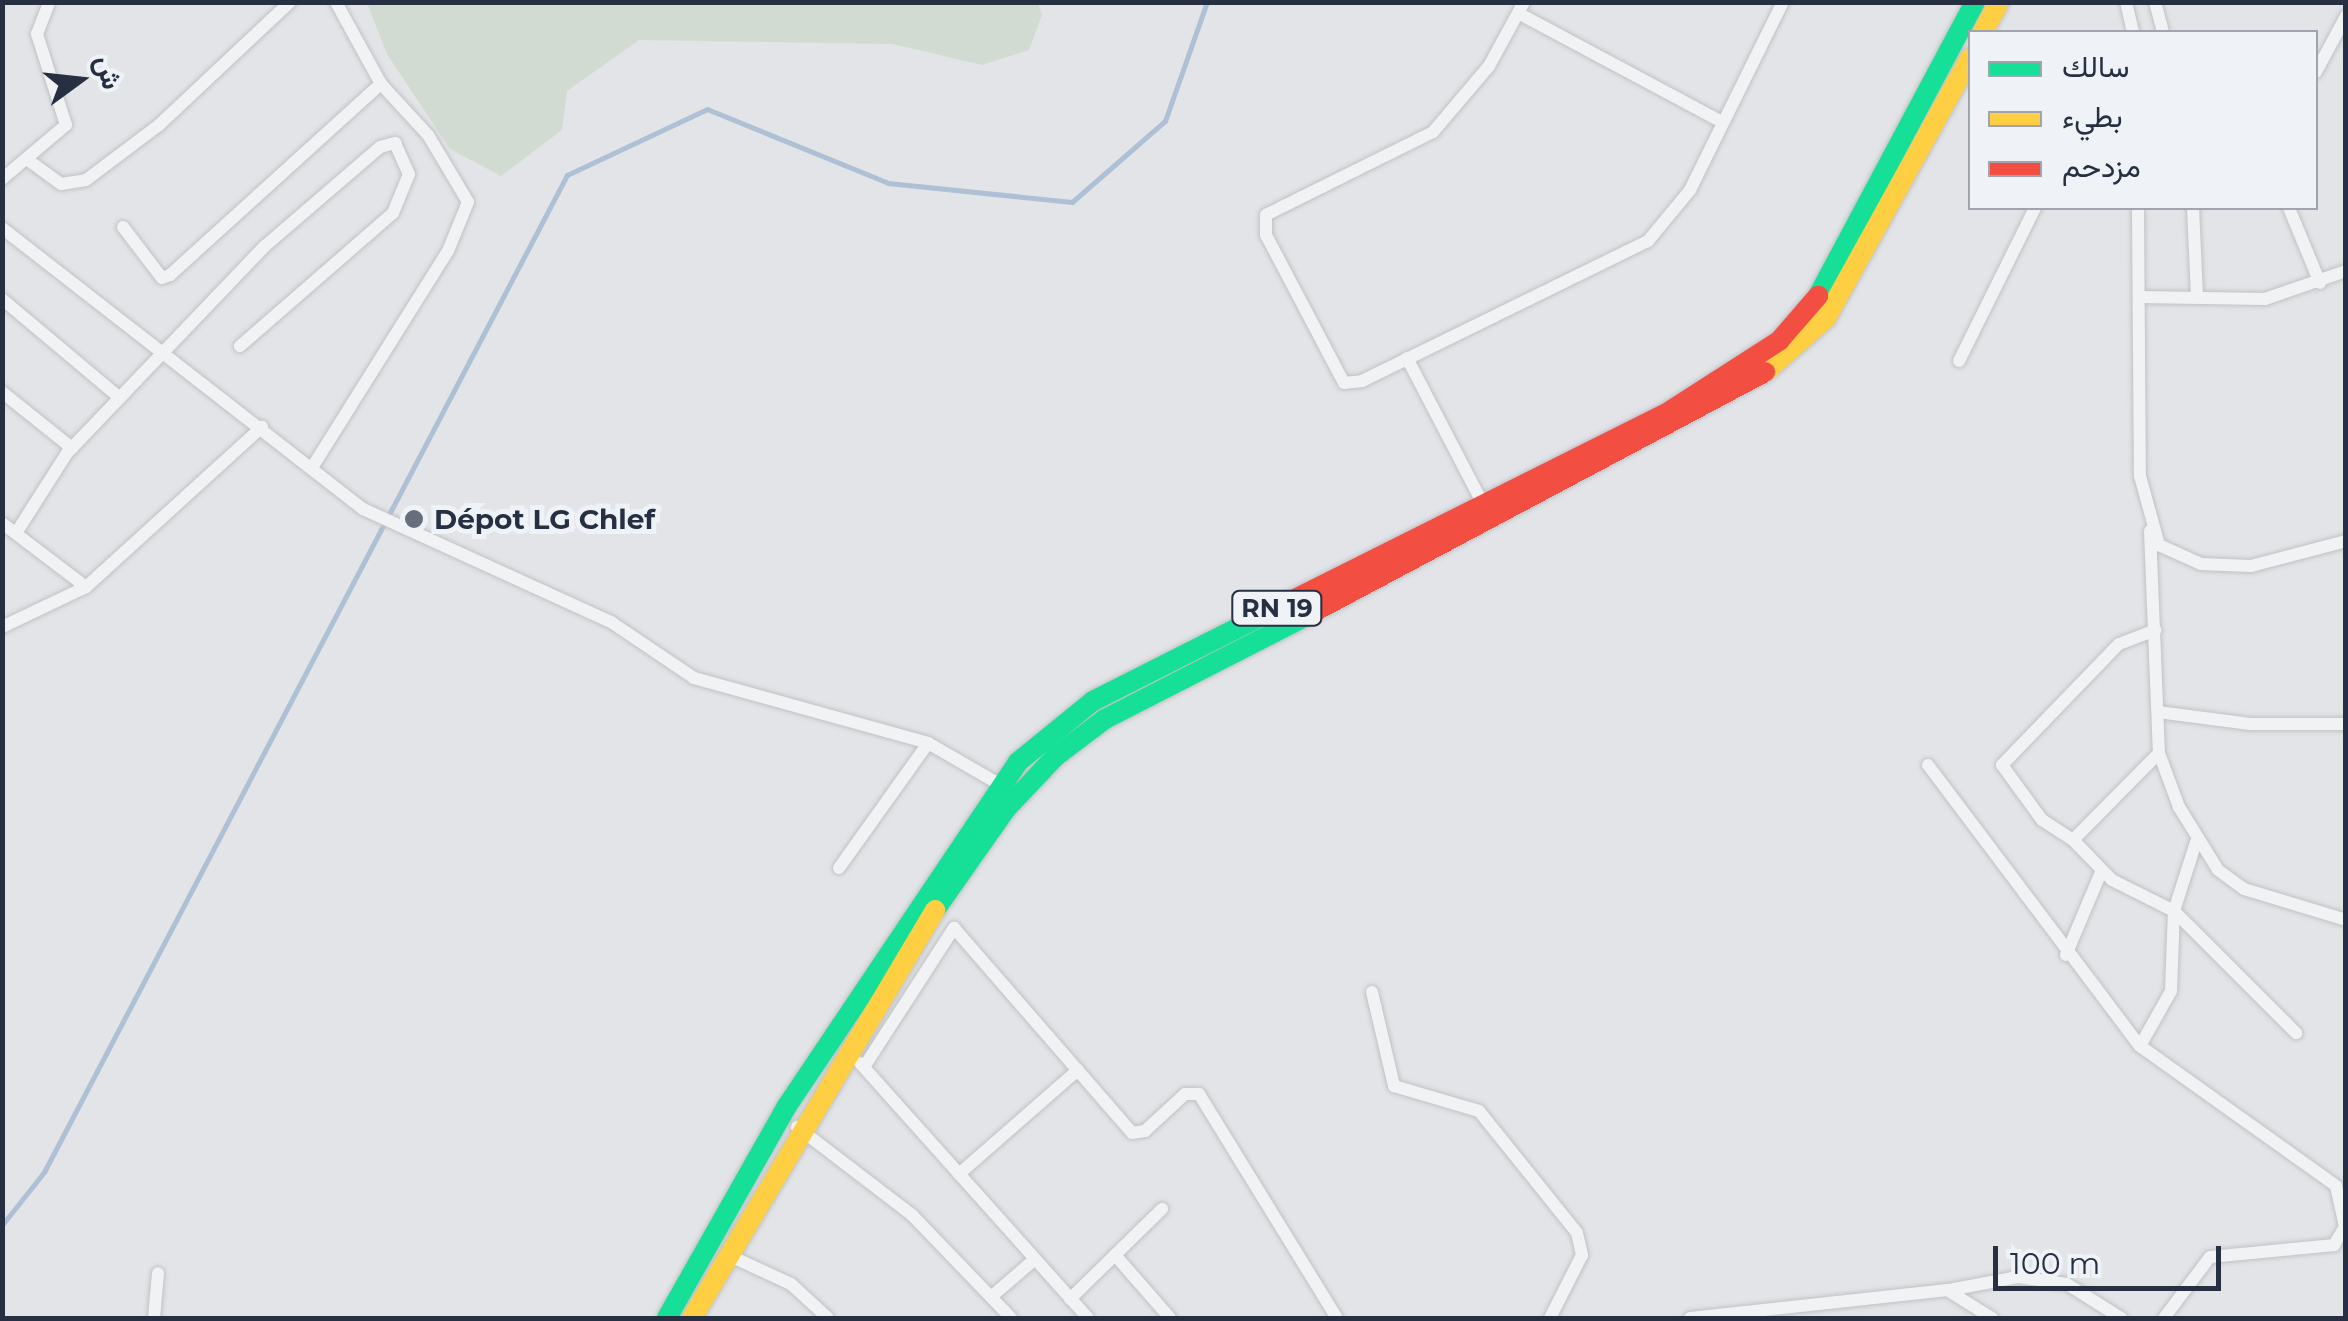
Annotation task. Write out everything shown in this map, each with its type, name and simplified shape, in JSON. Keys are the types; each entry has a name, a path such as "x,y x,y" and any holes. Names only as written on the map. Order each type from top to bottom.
{"main road":[{"name":"RN 19","path":"1486,513 1716,384 1796,326 1975,2"},
{"path":"1985,30 1998,2"},
{"name":"RN 19","path":"692,1318 790,1125 846,1048 1018,762 1099,710 1799,349 1826,318 1968,62"},
{"name":"RN 19","path":"667,1318 999,795 1034,779 1099,710"},
{"path":"1018,762 1034,779"}],"street":[{"path":"2,178 66,125 37,34 49,2"},
{"path":"28,160 62,184 86,180 159,125 290,2"},
{"path":"314,466 448,251 468,202 428,135 381,84 336,2"},
{"path":"1718,120 1521,8 1489,66 1433,132 1266,215 1266,236 1344,383 1407,358 1648,241 1690,190 1718,120 1782,2"},
{"path":"2126,2 2133,30"},
{"path":"2155,2 2162,30"},
{"path":"2318,68 2346,16"},
{"path":"124,227 162,278 170,275 381,84"},
{"path":"18,530 72,448 169,354 265,246 380,147 395,143 409,174 393,213 240,346"},
{"path":"1958,360 2033,210"},
{"path":"2138,210 2140,476 2150,530 2159,753 2196,842 2244,889 2346,920"},
{"path":"2193,210 2197,296"},
{"path":"2290,210 2320,284"},
{"path":"2,228 314,466 364,509 414,537 611,622 694,678 928,743 999,795"},
{"path":"2139,297 2265,300 2346,272"},
{"path":"2,300 120,398"},
{"path":"1407,358 1486,513"},
{"path":"2,392 72,448"},
{"path":"2,628 86,588 262,427"},
{"path":"2,523 18,530 86,588"},
{"path":"2150,530 2159,545 2201,564 2252,566 2346,541"},
{"path":"2156,630 2119,644 2002,765 2042,820 2073,840 2101,872 2174,911 2296,1033"},
{"path":"2158,712 2250,724 2346,724"},
{"path":"839,868 928,743"},
{"path":"2073,840 2159,753"},
{"path":"1928,764 2066,954 2140,1046 2336,1186 2344,1231 2334,1245 2210,1257 2164,1318"},
{"path":"2140,1046 2171,991 2174,911 2196,842"},
{"path":"2066,954 2101,872"},
{"path":"2323,913 2346,910"},
{"path":"864,1068 954,928 1132,1133 1145,1131 1184,1094 1199,1094 1336,1318"},
{"path":"1372,992 1394,1086 1479,1110 1577,1233 1582,1255 1550,1318"},
{"path":"846,1048 1088,1318"},
{"path":"959,1174 1078,1070"},
{"path":"790,1125 912,1215 1010,1318"},
{"path":"1070,1299 1162,1209"},
{"path":"726,1254 791,1284 828,1318"},
{"path":"1115,1255 1170,1318"},
{"path":"991,1297 1034,1259"},
{"path":"154,1318 158,1273"},
{"path":"1690,1318 1947,1290 2018,1277 2067,1284 2121,1318"},
{"path":"1947,1290 1992,1318"}],"shaded area":[{"path":"367,3 1038,3 1042,15 1029,50 982,65 893,44 639,40 567,91 562,130 501,176 450,149 387,54"}],"waterway":[{"path":"2,1225 44,1172 567,175 707,109 888,183 1072,202 1165,121 1207,2"}],"traffic: fast":[{"path":"1818,296 1975,2"},
{"path":"667,1318 787,1106 1018,762 1093,701 1275,609"},
{"path":"935,910 1006,809 1056,756 1105,719 1306,616"}],"traffic: slow":[{"path":"1984,30 1999,2"},
{"path":"1765,372 1826,318 1968,62"},
{"path":"692,1318 935,910"}],"traffic: jam":[{"path":"1275,609 1670,411 1779,341 1818,296"},
{"path":"1306,616 1765,372"}],"place":[{"name":"Dépot LG Chlef","path":"414,519"}]}
